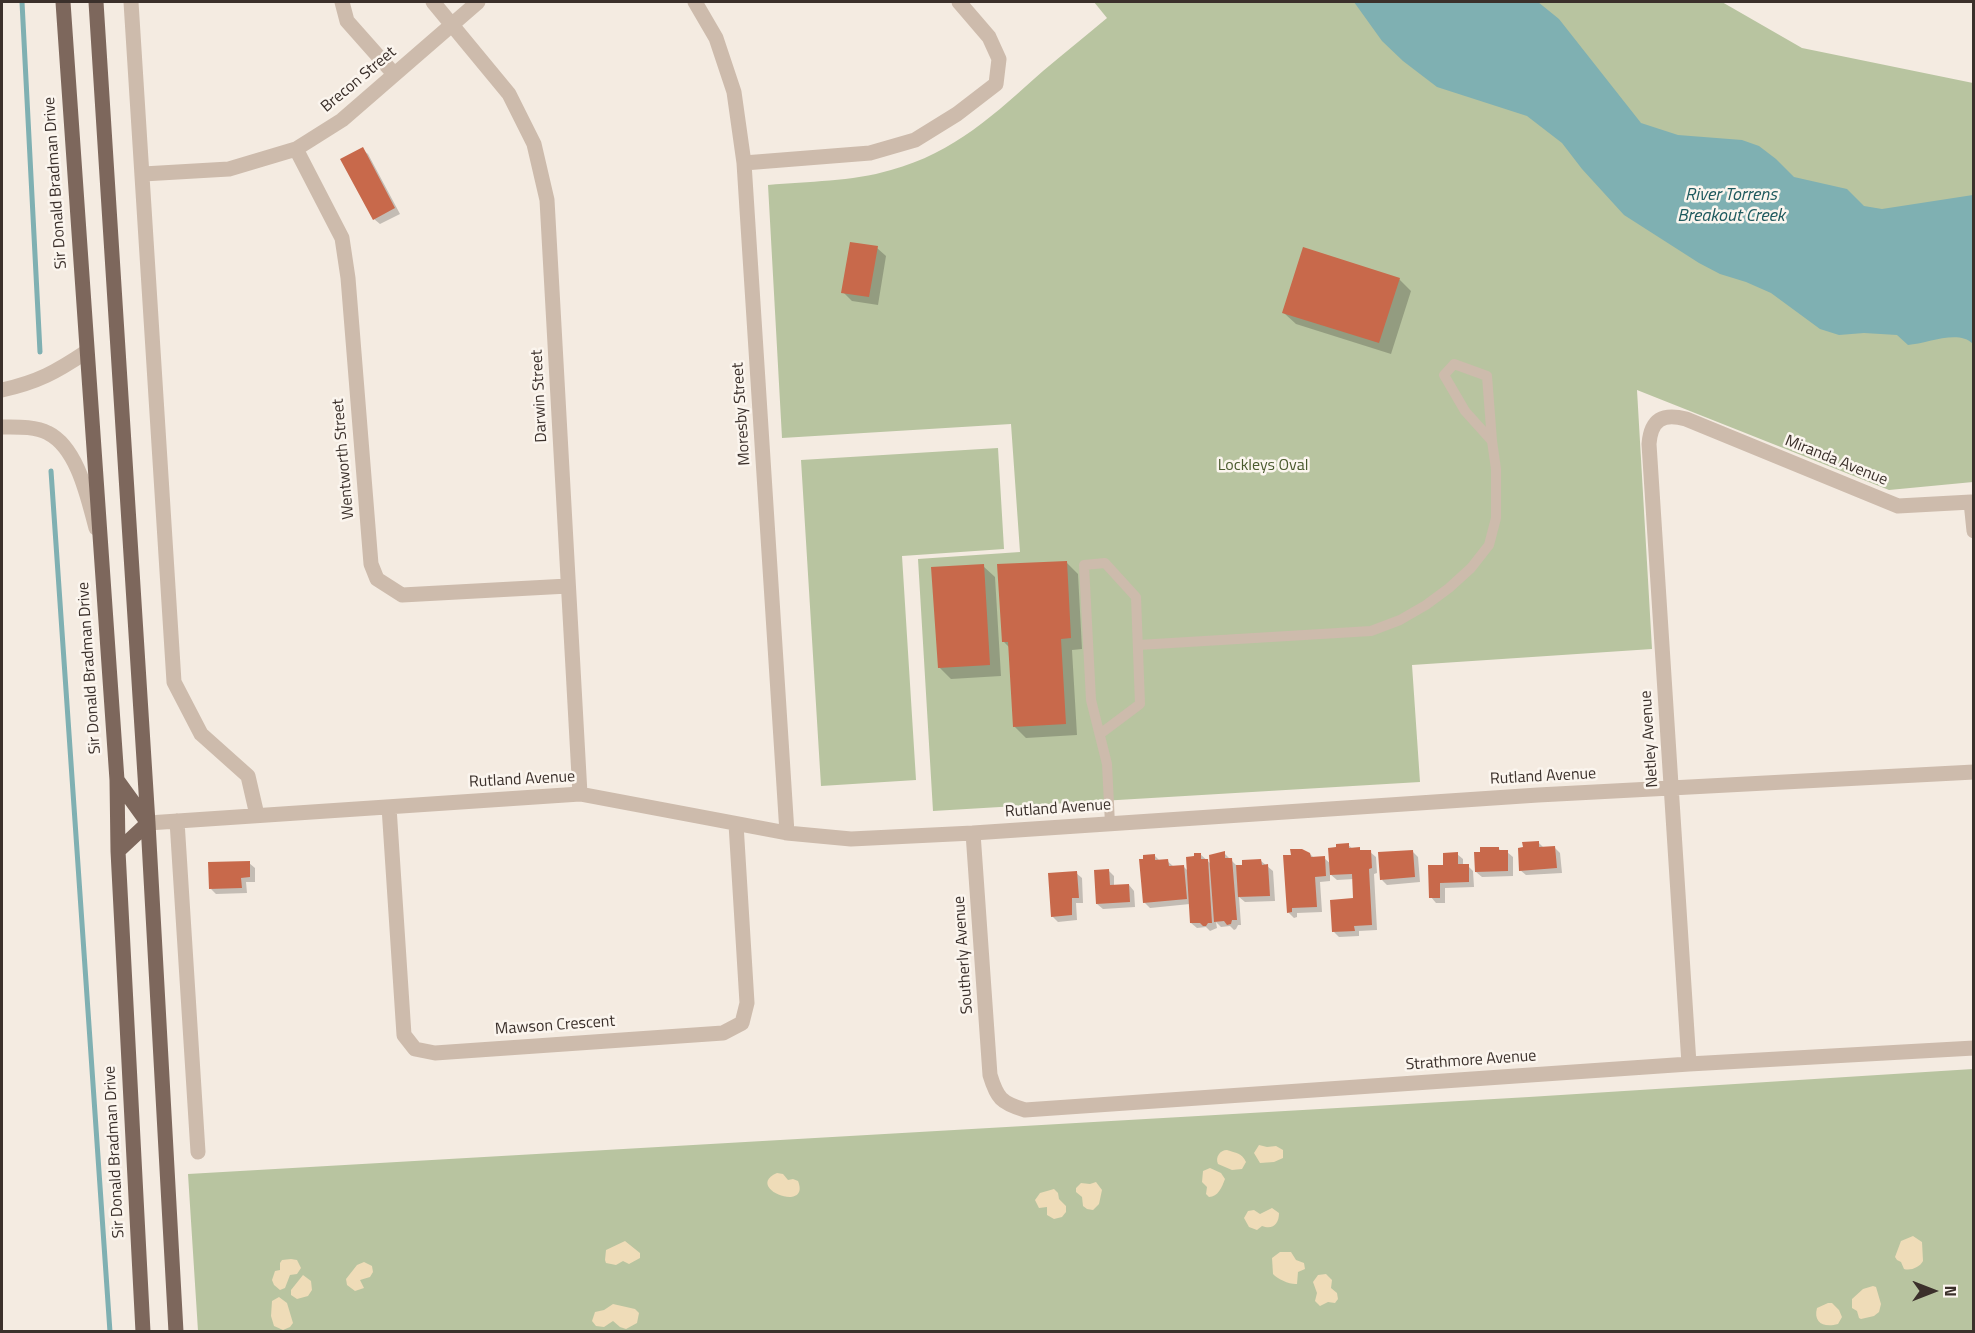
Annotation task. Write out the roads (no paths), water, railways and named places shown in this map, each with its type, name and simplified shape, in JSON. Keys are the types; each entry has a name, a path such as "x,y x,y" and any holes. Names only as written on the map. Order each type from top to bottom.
{"main road":[{"name":"Sir Donald Bradman Drive","path":"63,2 117,780 118,851 143,1332"},
{"path":"96,2 148,823 176,1332"},
{"path":"117,780 148,823"},
{"path":"118,851 148,823"}],"street":[{"path":"131,2 174,682 201,734 248,776 257,815"},
{"path":"342,2 348,21 394,74"},
{"name":"Darwin Street","path":"433,2 509,94 534,144 547,200 580,794"},
{"name":"Brecon Street","path":"143,174 229,169 296,149 342,120 451,23 478,2"},
{"name":"Moresby Street","path":"695,2 716,38 734,92 744,163 787,833"},
{"path":"744,163 870,153 915,140 957,114 996,84 999,59 989,37 959,2"},
{"name":"Wentworth Street","path":"296,149 342,238 349,290 370,564 377,579 402,595 568,586"},
{"path":"2,390 51,375 86,352"},
{"name":"Miranda Avenue","path":"1663,417 1686,419 1898,506 1971,502 1974,531"},
{"name":"Netley Avenue","path":"1663,417 1653,426 1649,444 1689,1064"},
{"path":"2,427 36,429 49,434 65,448 75,463 99,537"},
{"name":"Rutland Avenue","path":"148,823 580,794 787,833 851,839 1671,788 1974,772"},
{"name":"Mawson Crescent","path":"389,807 404,1035 415,1049 435,1053 723,1033 742,1023 747,1003 736,824"},
{"path":"177,821 198,1152"},
{"name":"Southerly Avenue","path":"973,833 990,1076"},
{"name":"Strathmore Avenue","path":"990,1076 995,1092 1006,1104 1024,1110 1689,1064 1974,1048"}],"lane":[{"path":"1138,645 1371,631 1400,620 1449,588 1471,568 1489,545 1496,518 1497,493 1487,376 1454,364 1444,375 1465,411 1492,441"},
{"path":"1100,734 1140,704 1136,597 1105,563 1084,565 1091,700 1107,764 1110,824"}],"water":[{"name":"River Torrens Breakout Creek","path":"1354,2 1538,2 1559,19 1641,123 1678,135 1742,140 1759,146 1794,177 1847,189 1864,206 1882,209 1973,195 1973,344 1967,340 1951,337 1908,345 1897,335 1864,333 1839,335 1820,329 1771,293 1720,274 1699,263 1624,215 1582,169 1562,143 1527,116 1437,87 1403,61 1382,41"}],"waterway":[{"path":"22,2 40,352"},
{"path":"51,471 110,1332"}],"park label":[{"name":"Lockleys Oval","path":"1263,466"}]}
